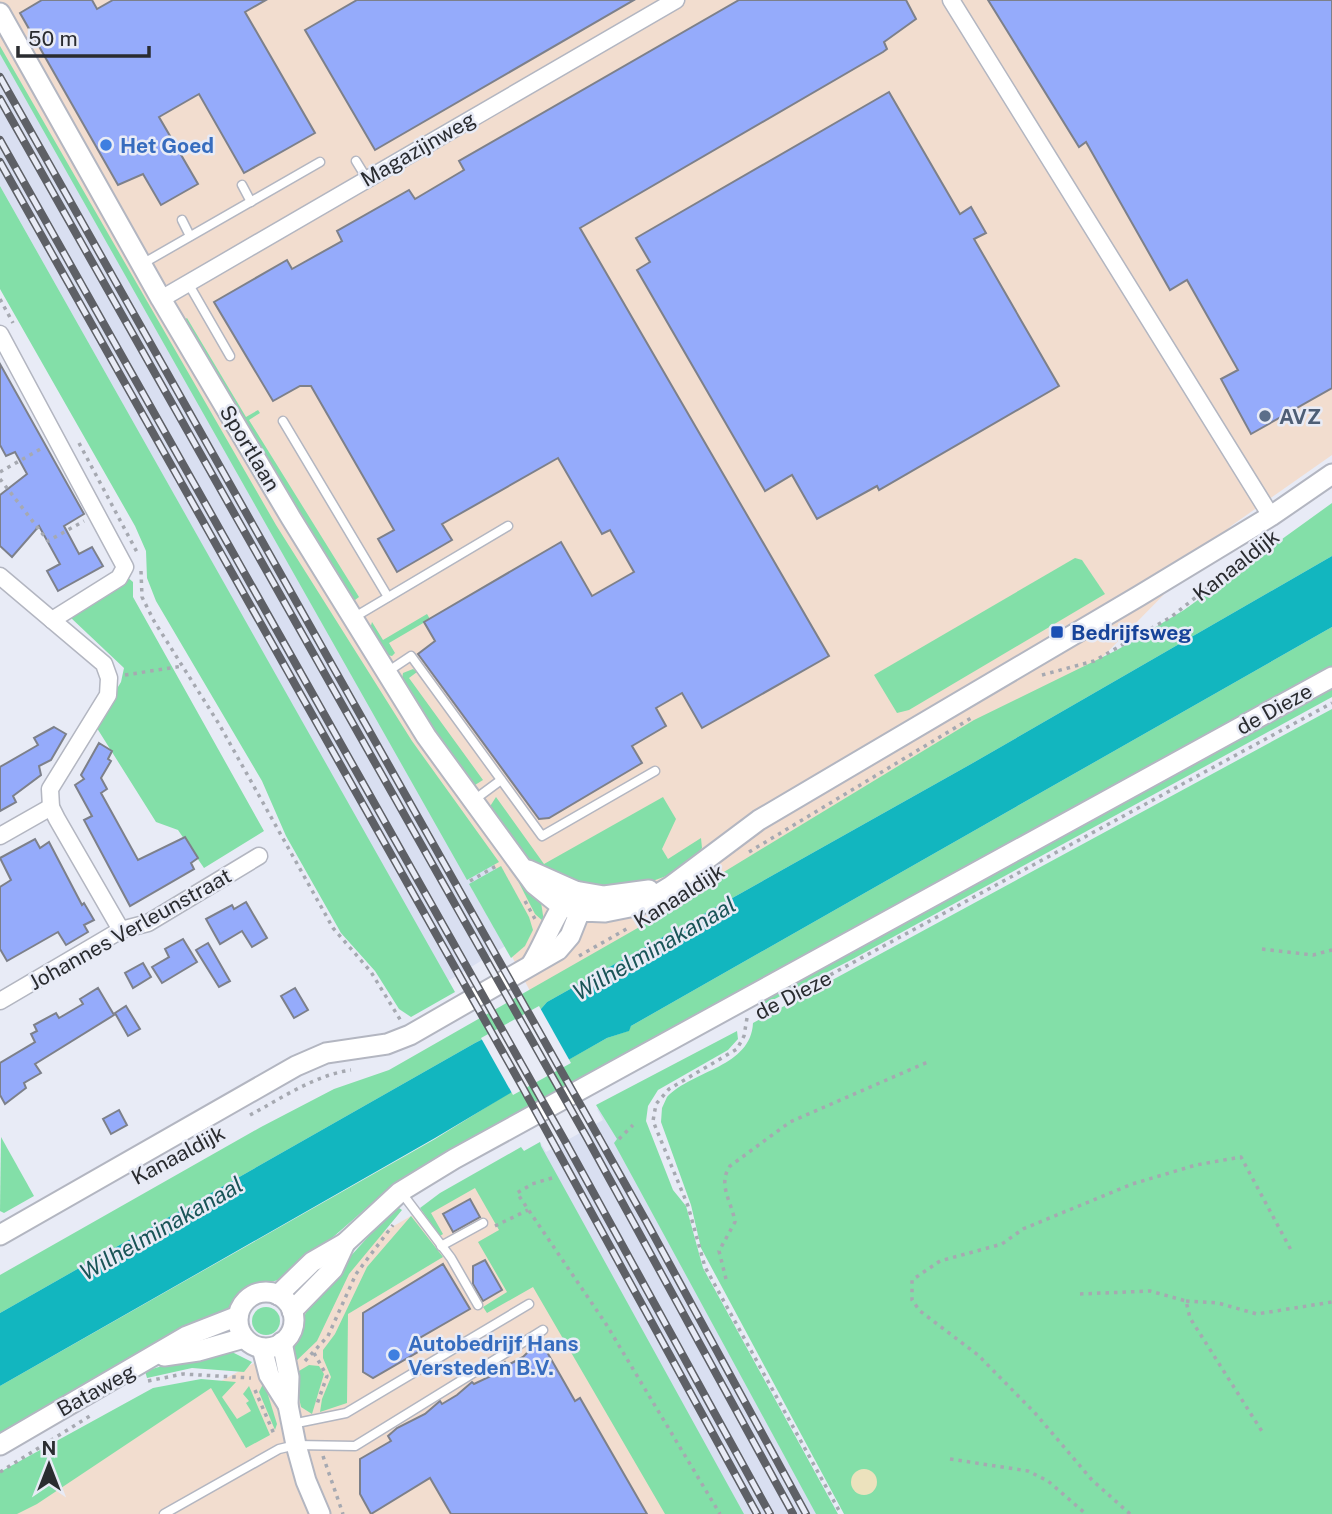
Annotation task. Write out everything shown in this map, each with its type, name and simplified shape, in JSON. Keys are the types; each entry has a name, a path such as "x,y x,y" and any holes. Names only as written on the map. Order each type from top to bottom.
{"street":[{"name":"Magazijnweg","path":"161,299 676,0"},
{"path":"951,0 1271,516"},
{"name":"Sportlaan","path":"0,13 161,299 426,736 534,884 561,905"},
{"path":"0,334 125,567 119,578 52,620"},
{"name":"Kanaaldijk","path":"561,905 580,911 605,912 640,905 671,886 759,820 1271,516 1332,474"},
{"path":"0,576 104,664 109,678 108,695 50,789 51,807 121,930"},
{"name":"de Dieze","path":"278,1295 312,1262 345,1243 406,1199 667,1039 1332,677"},
{"path":"0,836 51,807"},
{"name":"Johannes Verleunstraat","path":"0,1001 121,930 148,923 259,856"},
{"name":"Sportlaan","path":"524,868 575,891"},
{"name":"Kanaaldijk","path":"528,968 546,942 561,905 575,891 604,896 671,886"},
{"path":"575,891 580,911"},
{"name":"Kanaaldijk","path":"0,1235 296,1066 326,1053 387,1044 410,1035 558,950 570,936 580,911"},
{"name":"de Dieze","path":"292,1311 333,1269 345,1243"},
{"path":"265,1292 278,1295 292,1311 291,1332 282,1342 262,1348 244,1338 238,1325 243,1304 253,1296 265,1292"},
{"name":"Bataweg","path":"0,1445 156,1357 187,1336 238,1316"},
{"name":"Bataweg","path":"156,1357 198,1351 244,1338"},
{"path":"282,1342 289,1377 288,1405 296,1445 306,1481 320,1514"},
{"path":"262,1348 269,1375 288,1405"}],"lane":[{"path":"356,161 367,179"},
{"path":"142,264 320,162"},
{"path":"242,185 251,202"},
{"path":"182,220 190,236"},
{"path":"188,282 230,356"},
{"path":"283,421 388,597"},
{"path":"353,618 508,526"},
{"path":"387,672 411,656 542,836 655,771"},
{"path":"474,800 501,780"},
{"path":"406,1199 441,1246 478,1305"},
{"path":"441,1246 483,1223"},
{"path":"292,1424 346,1413 529,1304"},
{"path":"164,1514 279,1449 296,1445 355,1446 542,1330"}],"path":[{"path":"0,299 13,323"},
{"path":"0,472 57,439"},
{"path":"78,440 135,544 141,565 142,597 334,928 371,972 403,1024"},
{"path":"0,479 48,541 98,513"},
{"name":"Kanaaldijk","path":"1036,677 1094,661 1171,617 1263,543"},
{"path":"109,678 183,666"},
{"name":"de Dieze","path":"783,1001 1332,703"},
{"name":"Kanaaldijk","path":"748,852 979,713"},
{"path":"470,881 496,866"},
{"name":"Kanaaldijk","path":"568,962 632,925"},
{"path":"1262,949 1313,955 1332,950"},
{"name":"de Dieze","path":"736,1024 759,1012"},
{"path":"747,1018 744,1036 737,1049 669,1089 656,1104 653,1121 688,1206 705,1266 841,1514"},
{"path":"726,1279 719,1251 735,1222 724,1183 730,1166 790,1122 930,1061"},
{"name":"Kanaaldijk","path":"244,1119 304,1086 337,1072 360,1068"},
{"path":"619,1139 634,1125"},
{"path":"1130,1514 1092,1480 1035,1413 978,1355 919,1311 912,1300 912,1280 940,1261 1002,1244 1023,1229 1132,1184 1196,1165 1241,1157 1292,1250"},
{"path":"552,1178 532,1184 517,1193 606,1324 720,1514"},
{"path":"314,1353 328,1336 365,1259 406,1199"},
{"path":"498,1227 528,1210"},
{"path":"1080,1294 1150,1291 1186,1301 1217,1303 1257,1314 1332,1302"},
{"path":"1186,1301 1190,1318 1263,1433"},
{"name":"Bataweg","path":"145,1382 183,1374 250,1378"},
{"name":"Bataweg","path":"0,1472 100,1409"},
{"path":"950,1458 1028,1471 1048,1481 1086,1514"}],"shaded area":[{"path":"0,0 1332,0 1332,455 1231,526 1036,725 547,1002 540,1010 507,947 499,873 437,786 243,480 0,53"},
{"path":"0,53 499,873 530,931 448,981 0,186"},
{"path":"608,1102 668,1221 833,1514 727,1514 512,1158 540,1142 546,1152 603,1120 597,1109"},
{"path":"512,1158 727,1514 0,1514 0,1502 258,1361 371,1239"}],"green space":[{"path":"0,46 276,525 412,741 499,862 467,880 0,54"},
{"path":"0,186 455,992 411,1017 399,1009 375,971 341,933 286,836 262,781 156,601 147,578 146,551 135,526 0,289"},
{"path":"187,318 246,417 258,410 260,413 249,420 359,597 355,600 346,592 184,320"},
{"path":"1332,503 1332,556 971,764 547,1002 540,1010 475,1043 0,1313 0,1275 261,1127 334,1089 389,1070 699,893 714,878 974,720 1117,650 1184,610"},
{"path":"1075,558 1082,560 1105,594 909,710 897,713 874,675"},
{"path":"126,576 133,582 133,597 264,831 204,868 178,830 156,822 95,725 121,682 124,668 70,617"},
{"path":"427,614 430,619 389,643 395,653 392,656 387,655 370,629 372,622 383,640"},
{"path":"1332,627 1332,668 433,1161 386,1191 286,1278 251,1287 241,1294 227,1311 174,1332 0,1434 0,1386 435,1139 511,1092 607,1038 628,1031 631,1026"},
{"path":"413,669 417,672 409,678 483,780 475,785 426,720 402,679 403,673"},
{"path":"1332,687 1332,697 851,960 761,1006 760,1000"},
{"path":"1332,709 1332,1514 844,1514 701,1248 691,1205 661,1122 662,1108 667,1097 691,1080 732,1059 750,1038 753,1023"},
{"path":"496,797 544,864 663,797 676,819 662,849 668,859 701,838 702,848 680,869 651,882 618,888 582,887 544,869 524,854 489,808"},
{"path":"501,866 529,917 533,930 525,946 511,958 469,884"},
{"path":"520,877 541,902 544,922 535,914 517,879"},
{"path":"737,1031 738,1039 728,1050 658,1090 648,1106 646,1121 673,1190 686,1206 703,1268 838,1514 816,1514 614,1143 617,1139 596,1105"},
{"path":"1,1137 34,1196 4,1213 0,1211"},
{"path":"540,1142 744,1514 665,1514 533,1287 487,1313 483,1307 507,1292 478,1242 499,1230 475,1188 431,1213 443,1234 440,1236 420,1208 440,1193 521,1147 524,1151"},
{"path":"396,1206 402,1210 349,1274 317,1341 293,1364 292,1351 310,1301"},
{"path":"411,1216 443,1257 348,1314 347,1403 320,1412 331,1377 323,1358 323,1350 335,1334 367,1267"},
{"path":"266,1307 276,1311 280,1321 276,1331 266,1335 256,1331 252,1321 256,1311"},
{"path":"230,1351 252,1362 244,1372 192,1368 147,1378 145,1371 204,1354"},
{"path":"309,1365 319,1366 324,1374 312,1414 301,1407 294,1374"},
{"path":"201,1379 236,1382 222,1397 237,1419 251,1411 246,1403 249,1401 243,1394 249,1386 270,1435 246,1448 211,1388 37,1504 17,1514 0,1514 0,1472 153,1388"},
{"path":"264,1382 277,1424 275,1430 259,1392"}],"sand":[{"path":"864,1469 873,1473 877,1482 873,1491 864,1495 855,1491 851,1482 855,1473"}],"water":[{"name":"Wilhelminakanaal","path":"1332,556 1332,627 631,1026 629,1031 607,1038 0,1386 0,1313 475,1043 540,1010 547,1002 971,764"}],"pier":[{"path":"539,1006 571,1063 513,1095 481,1038"}],"building":[{"path":"42,0 92,0 97,9 113,0 266,0 245,12 315,133 244,173 199,94 159,117 198,184 161,205 143,174 118,185 20,13"},
{"path":"357,0 634,0 375,150 305,30"},
{"path":"739,0 906,0 916,19 884,42 887,49 883,52 580,228 829,656 702,728 682,693 656,708 666,726 632,746 642,763 549,818 539,819 418,654 435,641 424,622 561,542 592,596 634,572 610,530 602,534 558,458 442,524 452,540 397,572 378,539 394,530 311,386 300,386 273,401 214,302 287,260 292,269 342,241 337,231 409,190 415,199 464,170 459,161"},
{"path":"988,0 1332,0 1332,388 1251,434 1221,379 1238,370 1187,280 1170,290 1086,142 1079,147"},
{"path":"889,92 960,214 971,207 986,233 974,239 1059,386 879,490 877,486 817,519 792,475 765,491 637,270 650,262 636,238"},
{"path":"0,364 84,514 64,526 79,554 92,547 103,566 58,591 47,571 60,564 39,526 12,557 0,546 0,495 27,474 15,452 6,456 0,445"},
{"path":"54,727 66,734 51,760 39,766 41,775 13,796 16,802 0,811 0,767 38,745 34,738"},
{"path":"99,743 112,751 108,759 111,761 101,778 107,789 101,793 138,860 185,837 198,858 191,863 194,869 130,906 84,820 92,816 75,785 84,779 81,775"},
{"path":"35,839 40,848 49,842 82,905 84,903 94,920 84,925 88,932 66,945 58,932 7,961 0,949 0,887 11,880 0,858"},
{"path":"246,902 267,938 252,947 242,931 220,944 206,919 232,905 234,909"},
{"path":"183,939 197,962 162,983 152,967 169,957 165,949"},
{"path":"208,943 230,981 219,987 196,950"},
{"path":"143,963 151,977 133,988 125,973"},
{"path":"98,988 114,1015 35,1064 41,1073 24,1083 26,1088 5,1104 0,1095 0,1063 35,1042 31,1034 37,1031 34,1025 56,1013 59,1018 83,1004 80,999"},
{"path":"295,988 308,1010 294,1018 281,996"},
{"path":"126,1006 140,1029 128,1036 115,1013"},
{"path":"119,1110 127,1125 111,1134 103,1119"},
{"path":"470,1199 480,1217 453,1232 443,1214"},
{"path":"485,1260 502,1290 483,1301 473,1284 473,1266"},
{"path":"443,1264 470,1309 418,1339 423,1349 373,1378 363,1372 363,1313"},
{"path":"538,1342 547,1352 575,1401 580,1398 647,1514 451,1514 430,1478 371,1514 360,1494 360,1459 391,1441 388,1436 397,1428 425,1414 440,1401 442,1404 457,1395 472,1382 474,1384 491,1376 505,1362 508,1365 523,1357"}],"railway":[{"path":"0,77 646,1221 806,1514"},
{"path":"0,99 587,1138 793,1514"},
{"path":"0,140 565,1141 770,1514"},
{"path":"0,162 523,1088 757,1514"}],"place":[{"name":"Het Goed","path":"106,145"},
{"name":"AVZ","path":"1265,416"},
{"name":"Bedrijfsweg","path":"1057,632"},
{"name":"Autobedrijf Hans Versteden B.V.","path":"394,1355"}]}
